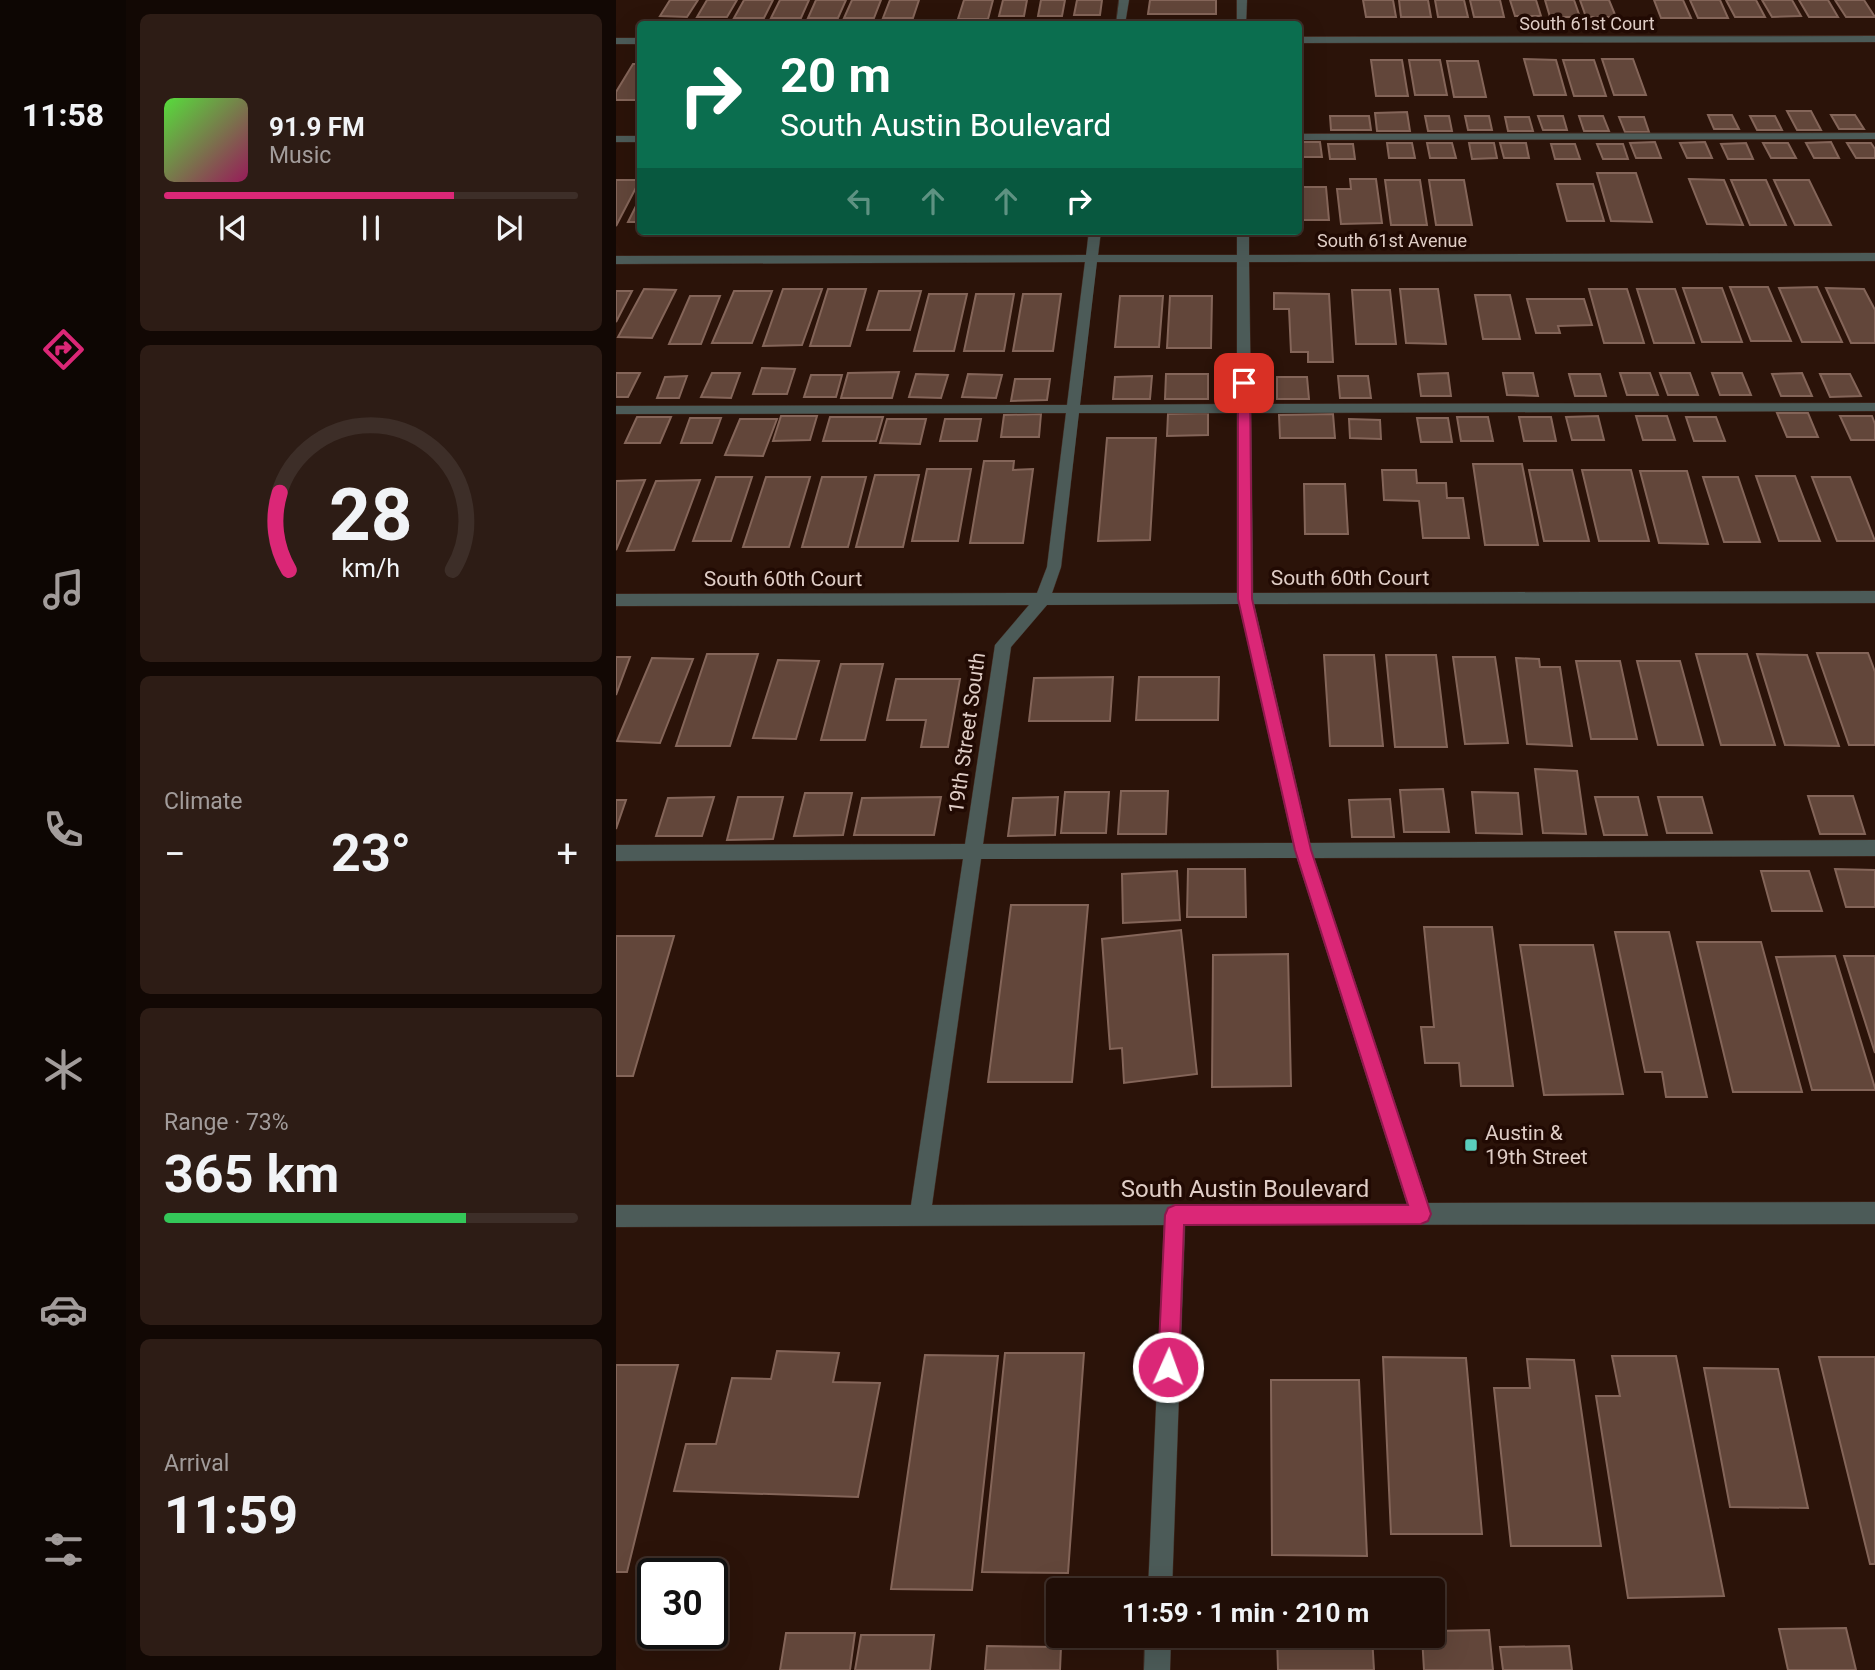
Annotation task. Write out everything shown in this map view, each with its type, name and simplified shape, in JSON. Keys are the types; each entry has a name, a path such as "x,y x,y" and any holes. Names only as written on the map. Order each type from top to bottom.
{"street":[{"path":"1121,21 1124,0"},
{"path":"1242,0 1242,21"},
{"name":"South 61st Court","path":"1302,40 1875,39"},
{"path":"616,41 637,41"},
{"path":"1302,137 1875,136"},
{"path":"616,139 637,139"},
{"name":"19th Street South","path":"920,1215 1003,645 1043,599 1054,567 1095,235"},
{"path":"1243,235 1245,599 1303,850 1421,1214"},
{"name":"South 61st Avenue","path":"616,260 1875,257"},
{"path":"616,410 1875,407"},
{"name":"South 60th Court","path":"616,600 1875,597"},
{"path":"616,853 1875,848"},
{"name":"South Austin Boulevard","path":"616,1216 1875,1213"},
{"path":"1161,1578 1175,1215"},
{"path":"1157,1670 1158,1648"}],"building":[{"path":"670,0 698,0 687,17 660,16"},
{"path":"707,0 737,0 727,17 697,17"},
{"path":"744,0 773,0 764,18 734,18"},
{"path":"780,0 809,0 801,18 771,18"},
{"path":"816,0 846,0 838,18 808,18"},
{"path":"852,0 881,0 874,18 844,18"},
{"path":"890,0 919,0 913,18 883,18"},
{"path":"964,0 993,0 988,19 958,19"},
{"path":"1003,0 1027,0 1024,16 999,16"},
{"path":"1041,0 1065,0 1062,16 1038,16"},
{"path":"1077,0 1102,0 1100,15 1074,15"},
{"path":"1150,0 1216,0 1216,14 1148,14"},
{"path":"1363,0 1393,0 1396,17 1366,17"},
{"path":"1399,0 1428,0 1431,17 1401,17"},
{"path":"1435,0 1464,0 1468,17 1438,17"},
{"path":"1470,0 1500,0 1504,17 1474,17"},
{"path":"1510,0 1536,0 1541,16 1515,16"},
{"path":"1545,0 1574,0 1580,17 1550,17"},
{"path":"1580,0 1609,0 1616,17 1586,17"},
{"path":"1654,0 1683,0 1691,18 1661,18"},
{"path":"1690,0 1720,0 1728,18 1698,18"},
{"path":"1726,0 1756,0 1765,17 1735,17"},
{"path":"1762,0 1792,0 1801,16 1772,17"},
{"path":"1799,0 1828,0 1838,17 1809,17"},
{"path":"1835,0 1864,0 1875,17 1846,17"},
{"path":"1524,59 1556,60 1566,95 1534,95"},
{"path":"1602,59 1633,59 1646,95 1614,95"},
{"path":"1371,60 1402,60 1408,96 1376,96"},
{"path":"1409,60 1440,60 1447,95 1415,95"},
{"path":"1563,60 1594,60 1606,96 1574,96"},
{"path":"1447,61 1478,61 1486,97 1454,97"},
{"path":"633,64 637,64 637,100 616,100 616,92"},
{"path":"1787,111 1811,111 1821,130 1797,130"},
{"path":"1407,112 1410,131 1377,131 1375,113"},
{"path":"1708,115 1732,115 1739,129 1714,129"},
{"path":"1831,115 1855,115 1864,129 1839,129"},
{"path":"1330,116 1369,116 1371,130 1331,130"},
{"path":"1425,116 1449,116 1452,131 1428,131"},
{"path":"1465,116 1489,116 1492,130 1468,130"},
{"path":"1538,116 1563,116 1567,130 1543,130"},
{"path":"1579,116 1603,116 1609,131 1584,131"},
{"path":"1750,116 1775,116 1782,130 1757,130"},
{"path":"1505,117 1529,117 1533,131 1508,131"},
{"path":"1619,117 1644,117 1649,132 1625,132"},
{"path":"1302,142 1320,142 1322,157 1302,157"},
{"path":"1655,142 1661,158 1636,158 1630,143"},
{"path":"1705,142 1712,158 1687,158 1680,143"},
{"path":"1831,142 1839,158 1814,158 1806,143"},
{"path":"1387,143 1412,143 1415,158 1389,158"},
{"path":"1427,143 1452,143 1456,158 1430,158"},
{"path":"1469,143 1494,143 1497,158 1472,159"},
{"path":"1500,143 1526,143 1529,158 1504,158"},
{"path":"1746,143 1753,159 1728,159 1721,144"},
{"path":"1763,143 1788,143 1796,158 1771,158"},
{"path":"1847,143 1871,143 1875,149 1875,158 1856,158"},
{"path":"1328,144 1353,144 1355,159 1330,159"},
{"path":"1551,144 1575,144 1580,159 1555,159"},
{"path":"1597,144 1623,144 1628,159 1603,159"},
{"path":"1597,173 1636,173 1652,222 1611,221"},
{"path":"1350,179 1376,179 1382,223 1341,224 1337,189 1351,189"},
{"path":"1689,179 1724,180 1743,225 1707,224"},
{"path":"616,180 637,180 637,186 616,226"},
{"path":"1385,180 1420,180 1427,225 1391,225"},
{"path":"1429,180 1464,180 1472,225 1436,225"},
{"path":"1731,180 1766,180 1786,225 1750,225"},
{"path":"1774,180 1809,180 1831,225 1795,225"},
{"path":"1557,184 1593,184 1604,221 1567,221"},
{"path":"1302,187 1326,187 1329,220 1302,220"},
{"path":"637,204 637,222 628,222"},
{"path":"1730,287 1768,287 1791,341 1751,341"},
{"path":"1817,287 1842,342 1802,342 1779,288"},
{"path":"1683,288 1722,288 1742,342 1702,342"},
{"path":"1826,288 1864,289 1875,310 1875,343 1851,343"},
{"path":"644,289 676,290 652,338 618,337"},
{"path":"783,289 822,289 802,345 763,346"},
{"path":"828,289 866,289 850,346 810,346"},
{"path":"1400,289 1438,289 1446,344 1406,343"},
{"path":"1589,289 1627,289 1644,343 1604,343"},
{"path":"1637,289 1675,289 1694,343 1654,343"},
{"path":"1352,290 1390,290 1396,344 1356,344"},
{"path":"616,291 632,291 616,322"},
{"path":"734,291 772,291 752,343 712,343"},
{"path":"879,291 921,291 910,330 867,330"},
{"path":"1274,293 1329,294 1333,362 1308,362 1308,352 1291,352 1289,309 1274,309"},
{"path":"929,294 967,294 954,351 914,351"},
{"path":"976,294 1014,294 1004,351 964,351"},
{"path":"1023,294 1061,294 1053,351 1013,351"},
{"path":"1475,295 1510,295 1520,339 1483,339"},
{"path":"690,296 720,296 701,344 669,344"},
{"path":"1120,296 1163,296 1159,347 1115,347"},
{"path":"1170,296 1212,296 1211,348 1167,348"},
{"path":"1527,299 1584,299 1592,325 1558,326 1560,333 1536,333"},
{"path":"762,368 795,369 787,394 753,394"},
{"path":"899,372 892,398 841,398 848,373"},
{"path":"616,373 640,373 628,397 616,397"},
{"path":"712,373 740,373 731,398 701,397"},
{"path":"1448,373 1451,396 1421,396 1418,374"},
{"path":"1503,373 1533,373 1538,396 1507,395"},
{"path":"1620,373 1650,373 1658,395 1627,395"},
{"path":"1660,373 1690,373 1698,395 1668,395"},
{"path":"1712,373 1742,373 1751,395 1720,395"},
{"path":"1802,373 1812,396 1781,396 1772,374"},
{"path":"916,374 948,375 941,398 909,397"},
{"path":"968,374 1002,375 996,398 962,397"},
{"path":"1166,374 1208,374 1208,399 1165,399"},
{"path":"1569,374 1600,374 1606,396 1575,396"},
{"path":"1820,374 1850,374 1861,396 1830,397"},
{"path":"811,375 842,375 836,397 804,397"},
{"path":"687,376 679,398 657,398 665,377"},
{"path":"1152,376 1150,399 1113,399 1115,377"},
{"path":"1338,376 1368,376 1371,398 1340,398"},
{"path":"1277,377 1307,377 1309,399 1277,399"},
{"path":"1015,379 1050,379 1047,400 1011,401"},
{"path":"1208,413 1208,435 1167,436 1168,414"},
{"path":"1777,413 1808,413 1818,437 1787,437"},
{"path":"1041,414 1039,437 1001,437 1004,415"},
{"path":"1333,414 1335,438 1280,438 1279,415"},
{"path":"781,416 817,416 810,440 773,441"},
{"path":"1598,416 1604,440 1572,440 1566,417"},
{"path":"1636,416 1667,416 1675,440 1643,440"},
{"path":"1840,416 1872,416 1875,440 1851,440"},
{"path":"637,417 671,417 660,443 625,443"},
{"path":"830,417 883,417 876,441 823,441"},
{"path":"1457,417 1488,417 1493,441 1461,441"},
{"path":"1519,417 1551,417 1556,441 1524,441"},
{"path":"1686,417 1716,417 1725,441 1694,441"},
{"path":"690,418 721,418 712,443 681,443"},
{"path":"1417,418 1448,418 1452,442 1421,442"},
{"path":"740,419 777,419 763,456 725,455"},
{"path":"887,419 926,419 920,444 880,443"},
{"path":"945,419 981,419 977,441 940,441"},
{"path":"1349,419 1380,420 1381,439 1350,438"},
{"path":"1107,438 1156,438 1150,540 1098,541"},
{"path":"984,461 1014,461 1013,470 1033,469 1023,543 970,543"},
{"path":"1473,464 1522,464 1538,545 1485,545"},
{"path":"927,469 971,469 958,541 912,541"},
{"path":"1382,470 1416,470 1417,483 1446,483 1447,498 1463,498 1469,538 1423,538 1419,501 1384,500"},
{"path":"1529,470 1572,470 1589,541 1544,541"},
{"path":"1582,470 1631,470 1649,541 1599,541"},
{"path":"1640,471 1687,471 1708,544 1659,543"},
{"path":"875,475 919,475 903,547 856,547"},
{"path":"1756,476 1795,476 1820,541 1779,541"},
{"path":"716,477 752,477 731,541 693,541"},
{"path":"766,477 810,477 789,547 743,547"},
{"path":"822,477 866,477 848,547 802,547"},
{"path":"1703,477 1738,477 1760,542 1724,542"},
{"path":"1812,477 1850,477 1875,541 1837,541"},
{"path":"645,480 616,550 616,481"},
{"path":"700,480 674,550 627,551 656,481"},
{"path":"1304,484 1345,484 1348,534 1305,534"},
{"path":"1817,653 1868,653 1875,672 1875,745 1849,745"},
{"path":"707,654 758,654 730,746 676,746"},
{"path":"1696,654 1747,654 1775,745 1721,745"},
{"path":"1757,654 1807,655 1839,746 1785,745"},
{"path":"1324,655 1374,655 1383,746 1330,746"},
{"path":"1386,655 1436,655 1447,747 1395,747"},
{"path":"616,657 630,657 616,695"},
{"path":"1453,657 1495,657 1508,743 1465,744"},
{"path":"652,658 693,659 660,743 617,741"},
{"path":"1516,658 1539,659 1540,667 1560,667 1572,746 1527,744"},
{"path":"778,660 819,661 796,739 753,738"},
{"path":"1576,661 1620,661 1637,739 1591,739"},
{"path":"1637,661 1680,661 1703,745 1658,745"},
{"path":"841,664 883,664 865,740 821,740"},
{"path":"1113,677 1110,721 1029,721 1034,678"},
{"path":"1139,677 1219,677 1218,720 1136,720"},
{"path":"896,679 960,679 948,747 921,747 926,720 887,720"},
{"path":"1535,769 1577,771 1586,834 1543,833"},
{"path":"1443,789 1449,832 1404,832 1400,790"},
{"path":"1121,791 1168,791 1166,834 1118,834"},
{"path":"1065,792 1109,792 1106,833 1061,833"},
{"path":"1472,792 1518,793 1522,834 1476,833"},
{"path":"805,793 852,793 843,835 794,836"},
{"path":"1808,796 1853,796 1865,834 1820,834"},
{"path":"714,797 702,836 656,836 668,798"},
{"path":"738,797 783,797 773,839 727,840"},
{"path":"941,797 934,835 854,835 862,798"},
{"path":"1058,797 1055,835 1008,836 1013,798"},
{"path":"1595,797 1638,797 1647,835 1604,835"},
{"path":"1658,797 1702,797 1712,833 1667,833"},
{"path":"1390,799 1394,837 1352,837 1349,800"},
{"path":"616,800 626,800 616,829"},
{"path":"1188,869 1245,869 1246,917 1187,917"},
{"path":"1835,869 1875,870 1875,907 1846,907"},
{"path":"1177,871 1180,920 1123,923 1122,874"},
{"path":"1761,871 1809,871 1822,911 1772,911"},
{"path":"1011,905 1088,905 1072,1082 988,1082"},
{"path":"1424,927 1492,927 1513,1086 1461,1086 1459,1063 1425,1063 1421,1027 1434,1027"},
{"path":"1181,930 1197,1074 1124,1083 1122,1048 1110,1049 1102,939"},
{"path":"1615,932 1669,932 1707,1097 1666,1097 1662,1072 1645,1072"},
{"path":"616,936 674,936 633,1076 616,1076"},
{"path":"1697,942 1761,942 1802,1092 1733,1092"},
{"path":"1520,945 1593,945 1623,1094 1544,1095"},
{"path":"1288,954 1291,1086 1212,1087 1213,955"},
{"path":"1835,956 1875,1090 1812,1090 1776,957"},
{"path":"1844,956 1875,956 1875,1053"},
{"path":"777,1351 839,1353 833,1382 880,1383 858,1497 674,1491 686,1444 716,1444 732,1378 771,1379"},
{"path":"1005,1353 1084,1353 1068,1573 982,1572"},
{"path":"925,1355 998,1356 972,1590 891,1589"},
{"path":"1612,1356 1676,1356 1724,1596 1628,1598 1596,1396 1620,1396"},
{"path":"1383,1357 1466,1358 1482,1534 1391,1534"},
{"path":"1819,1357 1875,1357 1875,1564 1870,1564"},
{"path":"1527,1359 1574,1360 1601,1546 1511,1546 1494,1388 1530,1388"},
{"path":"616,1365 678,1365 627,1572 616,1572"},
{"path":"1704,1368 1778,1369 1808,1508 1730,1507"},
{"path":"1271,1380 1359,1380 1367,1556 1272,1555"},
{"path":"1846,1628 1856,1670 1788,1670 1779,1629"},
{"path":"1489,1630 1493,1670 1424,1670 1423,1648 1445,1648 1445,1631"},
{"path":"786,1633 855,1633 850,1670 780,1670"},
{"path":"861,1635 934,1635 930,1670 855,1670"},
{"path":"987,1646 1061,1648 1060,1670 985,1670"},
{"path":"1569,1646 1572,1670 1503,1670 1500,1647"},
{"path":"1277,1648 1373,1648 1374,1670 1278,1670"}],"place":[{"name":"Austin & 19th Street","path":"1471,1145"}],"route":[{"path":"1168,1367 1175,1215 1421,1214 1303,850 1245,599 1244,383"}]}
